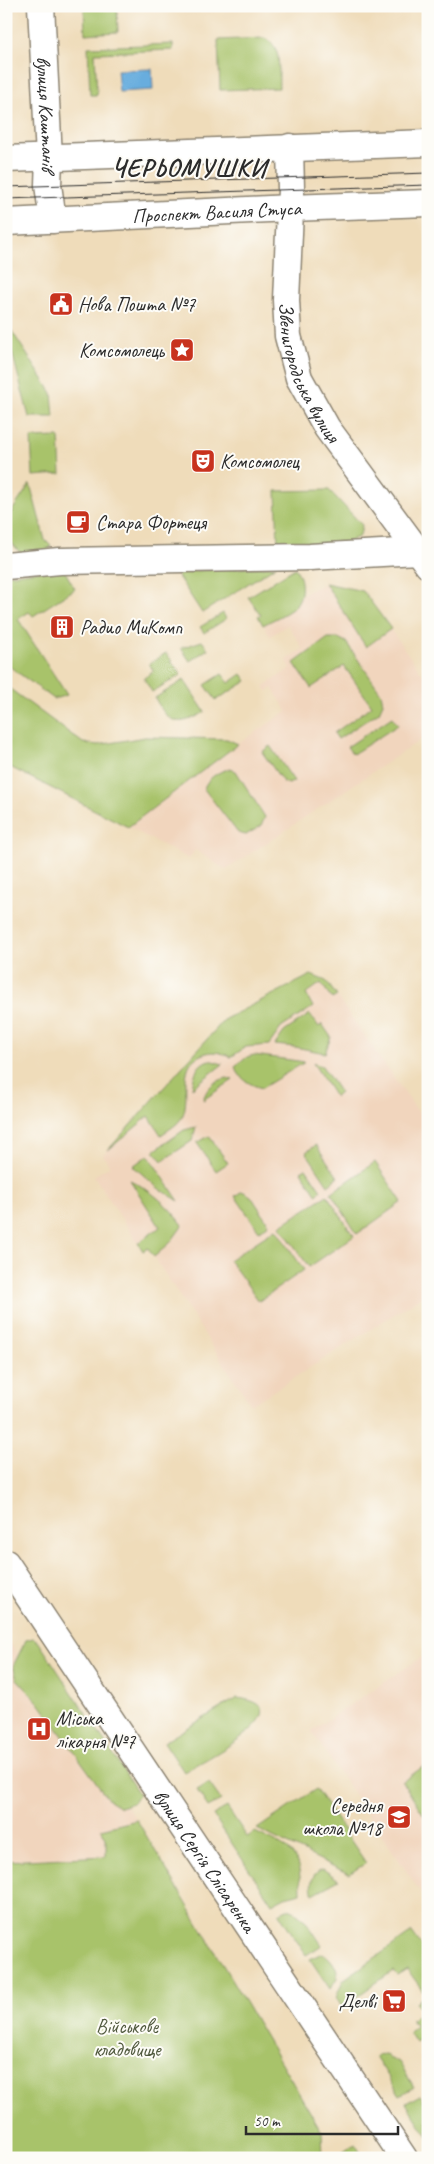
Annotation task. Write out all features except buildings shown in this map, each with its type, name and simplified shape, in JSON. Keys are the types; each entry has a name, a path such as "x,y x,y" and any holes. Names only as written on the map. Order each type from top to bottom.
{"street":[{"name":"вулиця Каштанів","path":"40,6 49,157 48,185 53,220"},
{"path":"6,159 428,143"},
{"name":"Звенигородська вулиця","path":"290,148 290,208 286,300 288,336 299,378 327,428 423,558"},
{"name":"Проспект Василя Стуса","path":"6,222 428,203"},
{"path":"6,566 60,561 310,557 423,558"},
{"name":"вулиця Сергія Слісаренка","path":"6,1564 404,2158"}],"shaded area":[{"path":"325,583 363,591 428,682 428,735 226,870 195,850 189,859 128,827 238,744 287,711 272,688 267,691 264,686 291,668 286,660 303,649 288,625 270,636 258,616"},
{"path":"311,975 326,981 428,1126 428,1293 251,1405 148,1248 143,1251 94,1176 110,1166 103,1155 225,1019"},
{"name":"Міська лікарня №7","path":"6,1638 137,1820 102,1829 106,1837 107,1856 6,1861"},
{"name":"Середня школа №18","path":"428,1653 428,1903 311,1731"}],"green space":[{"path":"84,6 117,6 118,32 85,34"},
{"path":"264,38 270,41 277,52 279,88 220,90 218,40"},
{"path":"173,44 173,50 95,53 97,95 90,95 88,47"},
{"path":"6,322 52,393 54,417 29,417 6,329"},
{"path":"59,437 61,474 33,476 31,438"},
{"path":"30,484 45,540 51,546 45,556 22,555 6,536 6,520"},
{"path":"329,490 362,525 360,536 346,543 278,544 276,491"},
{"path":"276,566 202,613 175,572"},
{"path":"63,568 75,589 33,616 29,612 18,619 67,695 54,699 6,664 6,575"},
{"path":"295,568 301,583 299,600 292,609 263,625 258,616 261,615 248,597"},
{"path":"325,583 363,591 391,629 366,647"},
{"path":"223,613 226,619 204,633 200,627"},
{"path":"328,638 338,638 346,642 381,693 383,703 379,712 338,739 334,733 372,706 344,666 311,688 294,663"},
{"path":"202,641 208,649 190,661 181,648"},
{"path":"166,653 181,675 152,692 144,678 154,671 149,664"},
{"path":"222,674 229,683 242,674 247,681 216,700 205,685"},
{"path":"184,680 205,712 188,720 175,721 165,714 155,698"},
{"path":"6,686 83,743 98,745 145,737 227,739 238,744 128,827 6,765"},
{"path":"392,717 398,725 353,754 347,747"},
{"path":"270,746 294,781 289,784 283,782 262,752"},
{"path":"230,769 236,771 265,817 261,826 246,835 238,833 204,789 205,785 214,776"},
{"path":"311,975 326,981 337,996 332,999 321,983 306,994 313,1007 281,1028 269,1045 246,1047 231,1057 220,1053 205,1053 193,1060 187,1074 185,1109 178,1122 161,1135 149,1116 108,1150 225,1019"},
{"path":"310,1014 319,1027 322,1024 331,1037 325,1053 275,1045 284,1032"},
{"path":"254,1055 305,1062 262,1088 246,1081 235,1067 247,1057"},
{"path":"209,1060 223,1064 192,1088 198,1067"},
{"path":"313,1063 322,1066 340,1093 335,1097"},
{"path":"227,1078 233,1080 203,1100 212,1085"},
{"path":"196,1127 192,1141 162,1161 154,1151 184,1130"},
{"path":"209,1136 228,1163 216,1171 197,1143"},
{"path":"316,1145 338,1177 328,1185 306,1152"},
{"path":"148,1155 179,1201 158,1188 133,1166"},
{"path":"375,1162 402,1202 357,1234 331,1193"},
{"path":"306,1168 321,1190 317,1195 301,1171"},
{"path":"130,1180 160,1200 183,1225 170,1243 154,1257 148,1248 143,1251 138,1243 160,1227"},
{"path":"242,1191 251,1196 269,1224 259,1231 235,1196"},
{"path":"327,1195 354,1236 309,1267 280,1226"},
{"path":"276,1229 304,1270 259,1301 229,1260"},
{"path":"33,1638 38,1641 139,1794 133,1803 120,1807 109,1800 39,1703 17,1679 13,1666 26,1640"},
{"path":"237,1698 257,1703 263,1712 257,1723 245,1735 228,1747 184,1772 164,1742"},
{"path":"428,1763 428,1821 402,1782"},
{"path":"209,1783 221,1800 208,1807 197,1790"},
{"path":"316,1789 366,1863 349,1874 257,1829"},
{"path":"227,1807 247,1837 255,1832 277,1843 291,1853 298,1867 301,1893 285,1897 272,1904 213,1815"},
{"name":"Військове кладовище","path":"137,1820 322,2132 323,2158 6,2158 6,1861 106,1856 106,1838 101,1829"},
{"path":"323,1869 339,1880 313,1894 312,1879 316,1873"},
{"path":"287,1909 303,1918 322,1945 306,1955 279,1913"},
{"path":"412,1932 428,1955 428,2035 416,2043 409,2032 416,2026 411,2020 422,2011 416,2002 426,1995 407,1969 397,1975 393,1971 342,2007 336,1998 343,1980"},
{"path":"322,1953 331,1960 337,1971 337,1978 330,1989 310,1959"},
{"path":"385,2055 399,2062 414,2087 400,2095 375,2056"},
{"path":"420,2095 428,2106 428,2137 406,2103"},
{"path":"355,2144 364,2158 345,2158 342,2153"}],"water":[{"path":"152,69 153,90 119,92 117,70"}],"tram line":[{"path":"6,187 428,173"},
{"path":"6,199 428,185"}],"place":[{"name":"Нова Пошта №7","path":"61,304"},
{"name":"Комсомолець","path":"182,350"},
{"name":"Комсомолец","path":"203,461"},
{"name":"Стара Фортеця","path":"78,522"},
{"name":"Радио МиКомп","path":"62,627"},
{"name":"Міська лікарня №7","path":"39,1729"},
{"name":"Середня школа №18","path":"399,1817"},
{"name":"Делві","path":"394,2001"}],"district":[{"name":"ЧЕРЬОМУШКИ","path":"189,167"}]}
